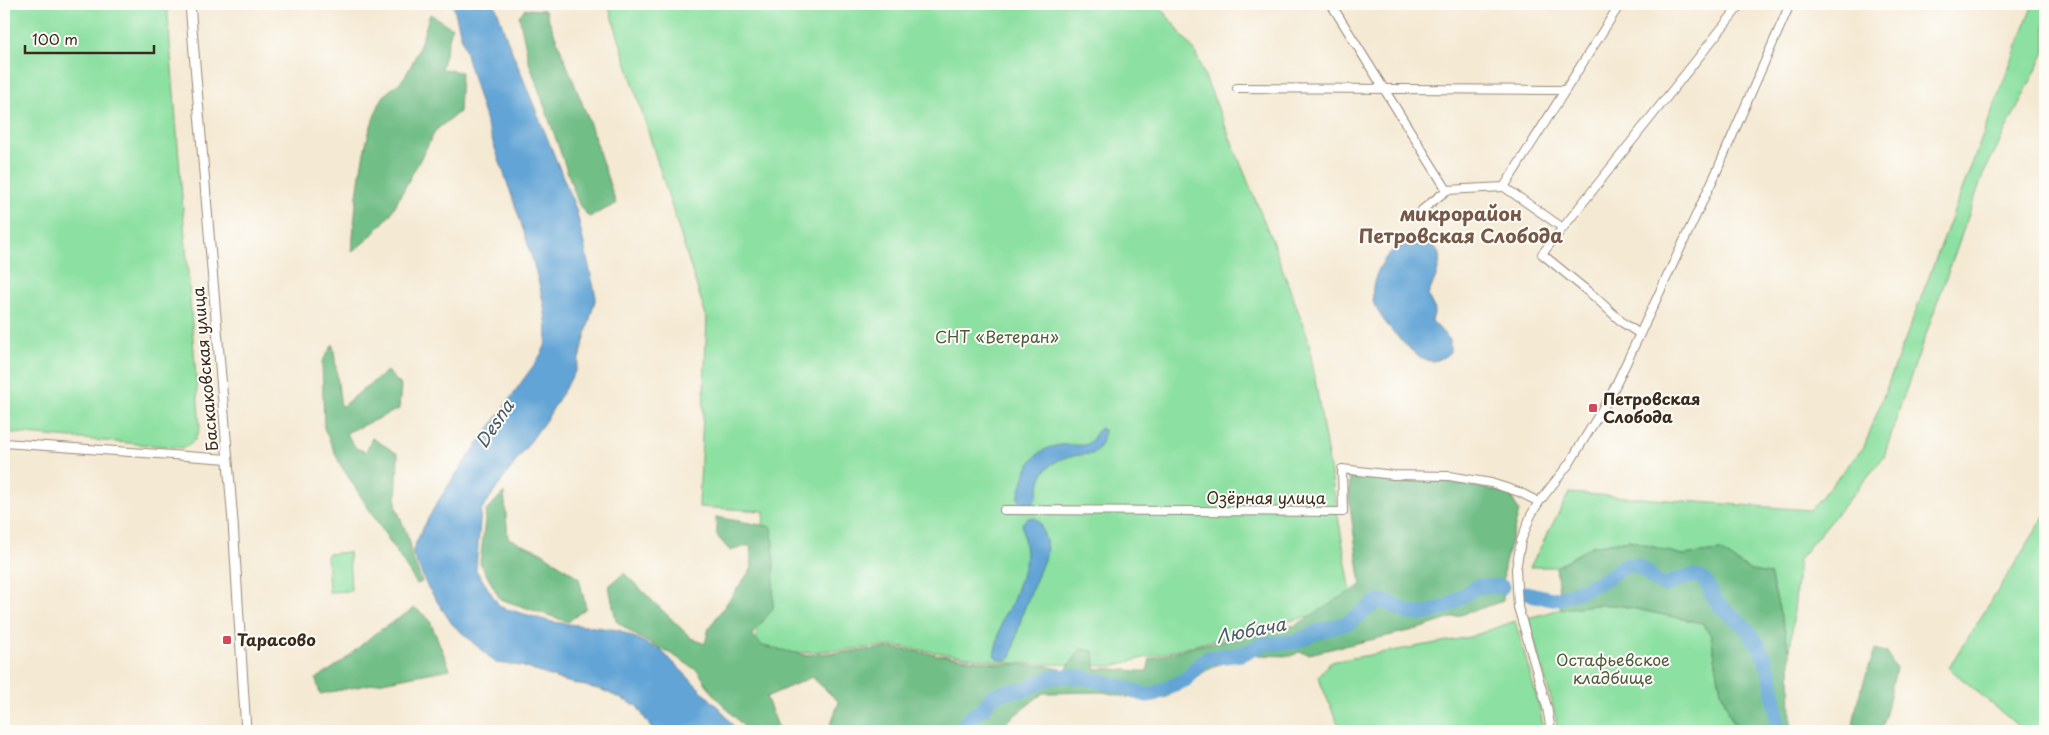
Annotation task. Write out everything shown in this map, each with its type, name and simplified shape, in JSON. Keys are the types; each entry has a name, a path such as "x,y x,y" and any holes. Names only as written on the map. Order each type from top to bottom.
{"street":[{"name":"Баскаковская улица","path":"190,4 238,583 246,731"},
{"path":"1332,4 1447,190"},
{"path":"1504,187 1620,4"},
{"path":"1640,334 1623,323 1596,298 1542,254 1742,4"},
{"path":"1551,731 1547,707 1518,607 1515,581 1521,541 1531,515 1569,464 1612,393 1716,173 1790,4"},
{"path":"1238,88 1565,90"},
{"path":"1422,210 1447,190 1504,187 1563,228"},
{"path":"4,443 228,460"},
{"name":"Озёрная улица","path":"1004,510 1343,512 1342,469 1393,475 1449,476 1491,483 1519,492 1539,502"}],"green space":[{"path":"4,4 167,4 200,428 195,440 184,448 4,432"},
{"name":"СНТ «Ветеран»","path":"608,4 1158,4 1195,52 1273,243 1308,338 1353,605 1112,666 1009,663 894,646 755,656 764,511 699,507 707,319"},
{"path":"2033,4 2045,4 2045,52 1983,175 1902,401 1884,457 1799,559 1790,652 1770,574 1751,571 1720,551 1682,555 1629,540 1592,546 1556,567 1530,567 1569,493 1810,510 1864,447"},
{"path":"525,9 545,10 588,118 616,204 589,217 579,205 529,62 519,16"},
{"path":"430,14 452,28 441,69 461,72 459,112 436,130 390,215 369,238 352,252 360,173 369,133 384,96 406,75 418,49"},
{"path":"333,344 341,407 387,371 401,385 399,409 346,433 356,448 366,452 372,438 398,454 396,507 410,542 410,552 422,582 417,584 340,464 324,428 322,362"},
{"path":"1350,478 1450,482 1509,493 1519,511 1504,567 1503,601 1418,629 1309,654 1299,652 1291,656 1258,655 1233,658 1210,668 1167,697 1145,701 1103,692 1043,693 995,731 828,731 839,702 812,677 766,697 780,731 748,731 712,693 698,671 673,655 638,637 616,621 609,586 624,573 691,638 705,644 709,628 752,568 750,545 730,551 717,536 716,517 772,527 774,561 773,608 752,635 763,646 805,655 893,648 1002,664 1046,666 1066,670 1081,649 1094,651 1095,669 1147,671 1150,659 1196,646 1296,625 1361,585 1349,499"},
{"path":"504,492 508,538 541,552 579,578 586,608 568,622 500,599 480,563 486,511"},
{"path":"2045,516 2045,731 2024,731 1949,668"},
{"path":"1629,540 1682,555 1720,551 1751,571 1770,574 1790,652 1791,731 1736,731 1721,691 1711,635 1702,623 1617,605 1595,605 1561,609 1556,567 1592,546"},
{"path":"349,552 351,591 329,592 327,554"},
{"name":"Остафьевское кладбище","path":"1595,605 1617,605 1702,623 1711,635 1721,691 1736,731 1558,731 1553,706 1528,618 1561,609"},
{"path":"415,608 429,619 450,669 320,694 316,679 342,662 374,634"},
{"name":"Остафьевское кладбище","path":"1515,621 1540,709 1544,731 1341,731 1318,677 1330,662 1470,637"},
{"path":"1875,649 1887,653 1896,669 1882,731 1852,731 1858,699"}],"water":[{"name":"Desna","path":"453,4 495,4 507,39 576,209 596,297 576,370 548,417 481,510 476,570 500,607 552,622 619,630 662,651 721,710 737,731 653,731 637,706 602,690 564,681 521,666 496,663 452,624 427,586 412,552 422,530 447,487 540,356 545,346 547,329 536,273 483,113"},
{"path":"1415,239 1431,244 1439,255 1436,277 1428,296 1435,310 1432,321 1450,340 1450,352 1436,360 1429,361 1420,357 1405,344 1377,311 1372,295 1382,263 1397,246"},
{"path":"1100,428 1104,430 1103,437 1101,444 1095,452 1061,459 1048,467 1043,473 1035,501 1030,506 1020,502 1018,499 1026,471 1035,457 1050,447 1085,445 1090,442"},
{"path":"1028,518 1035,518 1039,521 1046,541 1047,552 1023,612 1011,657 1008,660 1002,660 994,655 1003,617 1012,603 1025,565 1026,553 1022,523"}],"waterway":[{"name":"Любача","path":"1526,593 1552,599 1560,598 1607,578 1625,565 1636,565 1647,572 1654,580 1665,585 1694,576 1702,579 1707,584 1716,601 1745,627 1761,651 1767,663 1773,689 1778,731"},
{"name":"Любача","path":"963,731 965,724 984,708 992,696 1008,691 1024,690 1052,677 1085,678 1123,687 1146,695 1154,694 1185,680 1202,662 1209,658 1242,654 1264,644 1295,642 1317,632 1350,622 1373,604 1381,601 1409,613 1425,614 1446,607 1478,586 1502,587"}],"place":[{"name":"Петровская Слобода","path":"1593,408"},
{"name":"Тарасово","path":"227,640"}],"district":[{"name":"микрорайон Петровская Слобода","path":"1461,225"}]}
